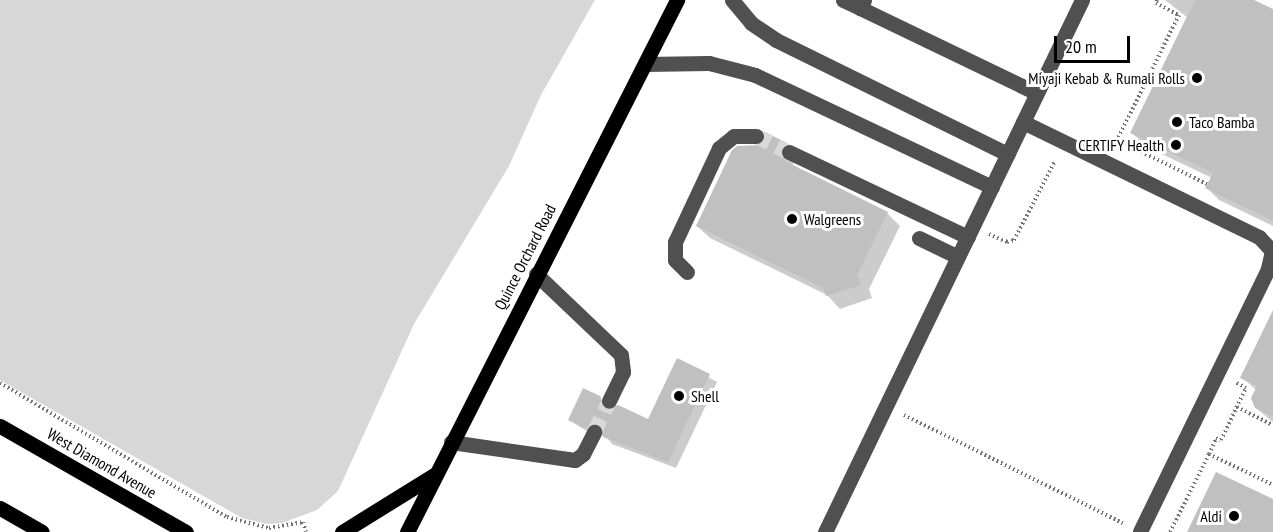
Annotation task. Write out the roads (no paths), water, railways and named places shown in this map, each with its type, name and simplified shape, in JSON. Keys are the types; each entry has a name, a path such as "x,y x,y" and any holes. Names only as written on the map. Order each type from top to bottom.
{"main road":[{"name":"Quince Orchard Road","path":"407,532 677,0"},
{"name":"West Diamond Avenue","path":"0,426 186,532"},
{"path":"342,532 434,475"},
{"path":"0,508 40,531"}],"lane":[{"path":"732,0 751,23 776,40 1008,154"},
{"path":"843,0 862,4 1037,93"},
{"path":"825,532 1083,0"},
{"path":"645,64 709,63 755,75 992,187"},
{"path":"1023,122 1259,237 1272,251 1268,269 1140,532"},
{"path":"687,272 675,260 675,242 719,148 734,136 756,136"},
{"path":"789,152 970,231"},
{"path":"920,238 958,257"},
{"path":"536,274 621,355 623,372 609,400"},
{"path":"451,442 575,460 583,454 594,432"}],"tunnel":[{"path":"756,136 789,152"},
{"path":"594,432 609,401"}],"place":[{"name":"Miyaji Kebab & Rumali Rolls","path":"1197,78"},
{"name":"Taco Bamba","path":"1177,122"},
{"name":"CERTIFY Health","path":"1176,145"},
{"name":"Walgreens","path":"792,219"},
{"name":"Shell","path":"679,396"},
{"name":"Aldi","path":"1234,516"}]}
